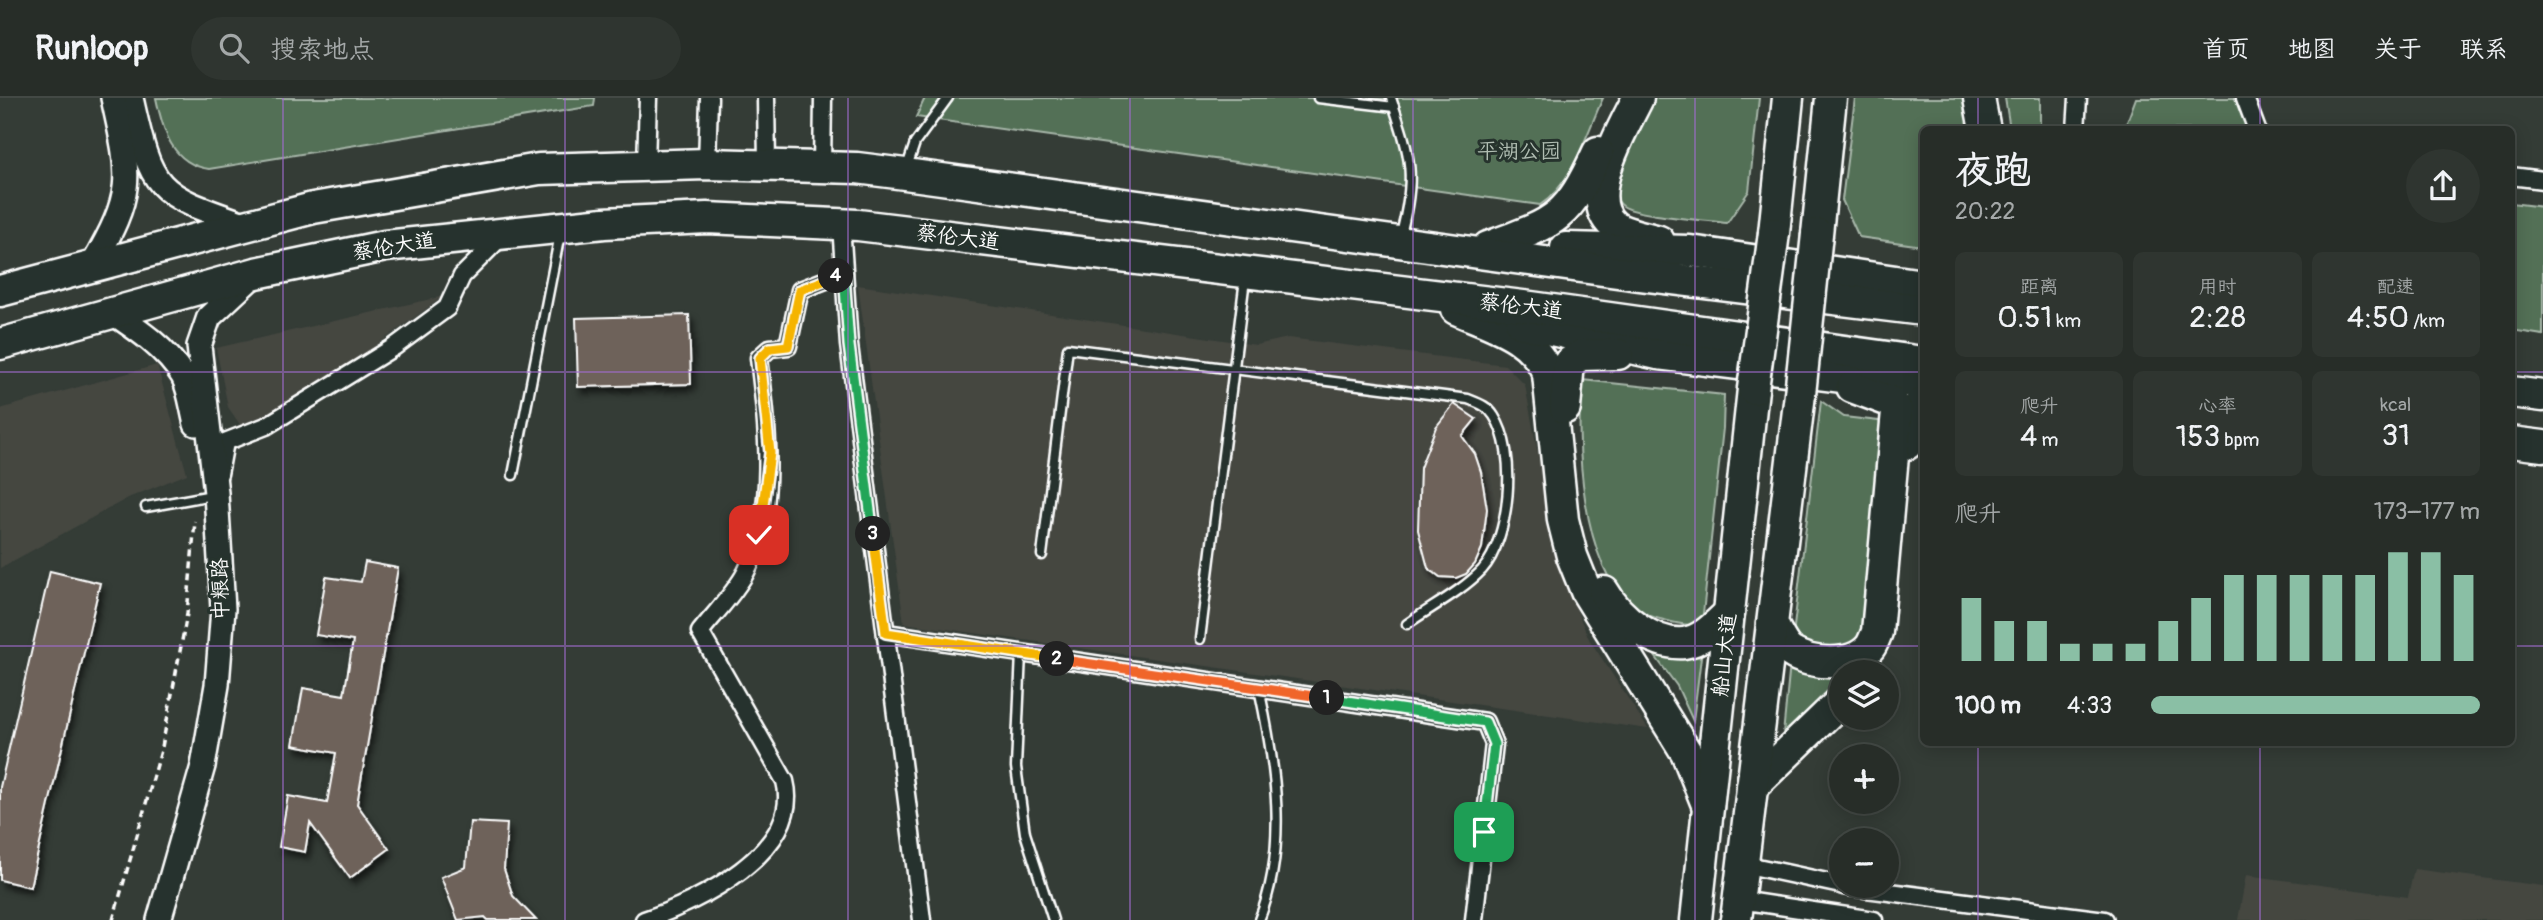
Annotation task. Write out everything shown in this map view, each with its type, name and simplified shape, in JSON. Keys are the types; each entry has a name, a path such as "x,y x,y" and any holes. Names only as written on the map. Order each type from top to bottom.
{"highway":[{"path":"1488,247 1538,228 1563,213 1581,188 1624,98"},
{"path":"1638,98 1607,164 1602,189 1604,211 1613,226 1690,251"},
{"name":"船山大道","path":"1696,920 1787,98"},
{"name":"船山大道","path":"1737,910 1772,624 1808,384 1817,234 1830,98"},
{"path":"1979,98 1984,126"},
{"path":"1992,98 1996,126"},
{"path":"0,291 313,208 539,169 707,164 822,167 905,174 1412,244 1920,310"},
{"name":"蔡伦大道","path":"0,344 110,311 256,273 385,246 561,227 706,218 841,225 1246,272 1920,362"},
{"path":"1412,244 1690,251 1885,277 1920,284"},
{"path":"1885,277 1920,278"},
{"path":"1357,286 1658,354 1892,402 1897,411 1877,632 1871,647 1859,656 1832,662 1812,662 1788,651 1772,624"},
{"path":"1456,309 1528,342 1541,357 1548,374 1563,520 1572,556 1586,591 1686,752 1708,807"},
{"path":"1658,354 1581,355 1569,363 1565,419 1575,514 1588,559 1606,596 1626,619 1648,634 1684,643 1704,635 1729,613"},
{"path":"1808,384 1920,382"},
{"path":"2515,392 2543,396"},
{"path":"1876,660 1884,648 1892,621 1910,412 1920,405"},
{"path":"2515,442 2543,446"},
{"path":"1752,787 1829,713"}],"street":[{"path":"92,266 114,227 125,198 128,163 113,98"},
{"path":"131,98 145,159 162,187 187,204 247,225"},
{"path":"646,164 648,98"},
{"path":"707,164 709,98"},
{"path":"766,98 767,165"},
{"path":"822,167 823,98"},
{"path":"2076,126 2078,98"},
{"path":"2245,98 2256,126"},
{"path":"2515,176 2543,180"},
{"path":"841,225 849,345 922,920"},
{"path":"206,496 225,442 266,426 394,347 447,308 462,276 481,253 506,232"},
{"name":"中粮路","path":"148,920 193,768 208,687 214,610 199,346 209,317 256,273"},
{"path":"644,920 680,908 753,862 777,830 786,811 788,792 785,780 700,632 746,572 759,535 770,453 760,358 770,348 788,346 800,290 844,273"},
{"name":"中粮路","path":"110,311 139,330 167,355 184,378 198,431 223,609 217,685 203,766 159,920"},
{"path":"886,633 1485,722 1494,744 1474,920"},
{"path":"1743,864 1829,882"},
{"path":"1899,893 2105,920"},
{"path":"1737,910 1874,920"}],"lane":[{"path":"905,174 915,144 948,98"},
{"path":"1318,98 1393,102 1412,165 1409,204 1412,244"},
{"path":"513,475 561,227"},
{"path":"1200,639 1246,272"},
{"path":"1042,555 1068,348 1468,399 1483,404 1495,416 1504,444 1508,504 1499,545 1481,571 1407,624"},
{"path":"146,507 206,496"},
{"path":"1021,653 1016,767 1025,833 1053,920"},
{"path":"1259,688 1276,792 1275,846 1267,900 1259,920"}],"path":[{"path":"113,920 165,734 187,614 196,528 206,496"}],"shaded area":[{"path":"858,285 1256,345 1288,338 1505,365 1525,385 1560,571 1589,639 1648,729 904,623"},
{"path":"444,296 352,363 243,429 228,407 216,348"},
{"path":"157,365 187,474 128,498 0,568 0,409"},
{"path":"2414,869 2543,886 2543,920 2238,920 2246,875 2408,897"}],"green space":[{"path":"156,98 595,98 594,106 209,169 186,160 171,144"},
{"name":"平湖公园","path":"925,98 1603,98 1570,171 1552,196 1540,205 916,117"},
{"path":"1648,98 1759,98 1749,191 1727,223 1642,212 1623,206 1618,200 1615,188 1617,176"},
{"path":"1855,98 1973,98 1978,126 1920,126 1920,246 1859,237 1842,200"},
{"path":"2005,98 2040,98 2040,126 2010,126"},
{"path":"2136,98 2237,98 2248,126 2126,126"},
{"path":"2515,204 2543,207 2543,335 2515,331"},
{"path":"1582,380 1724,395 1723,428 1702,623 1681,624 1637,611 1614,586 1601,561 1585,499 1581,467"},
{"path":"1821,401 1844,417 1887,422 1879,538 1871,604 1857,641 1833,650 1807,644 1793,635"},
{"path":"1652,652 1701,657 1693,721 1677,686"},
{"path":"1790,663 1801,672 1814,677 1829,678 1829,700 1782,745"}],"building":[{"path":"689,315 691,384 578,387 576,318"},
{"path":"1454,404 1476,419 1462,436 1475,454 1487,509 1482,548 1475,564 1466,574 1456,578 1440,577 1428,568 1418,530 1420,468 1436,427"},
{"path":"365,562 398,568 357,804 389,849 350,878 310,823 305,852 279,847 288,796 327,803 336,753 293,745 303,688 344,695 353,641 316,635 326,577 361,582"},
{"path":"50,571 100,583 30,887 0,880 0,787"},
{"path":"470,822 507,824 504,869 513,896 536,920 488,920 485,917 458,920 441,877 466,867"}],"route":[{"path":"759,535 770,453 760,358 770,348 788,346 800,290 844,273 849,345 886,633 1485,722 1494,744 1484,832"}]}
